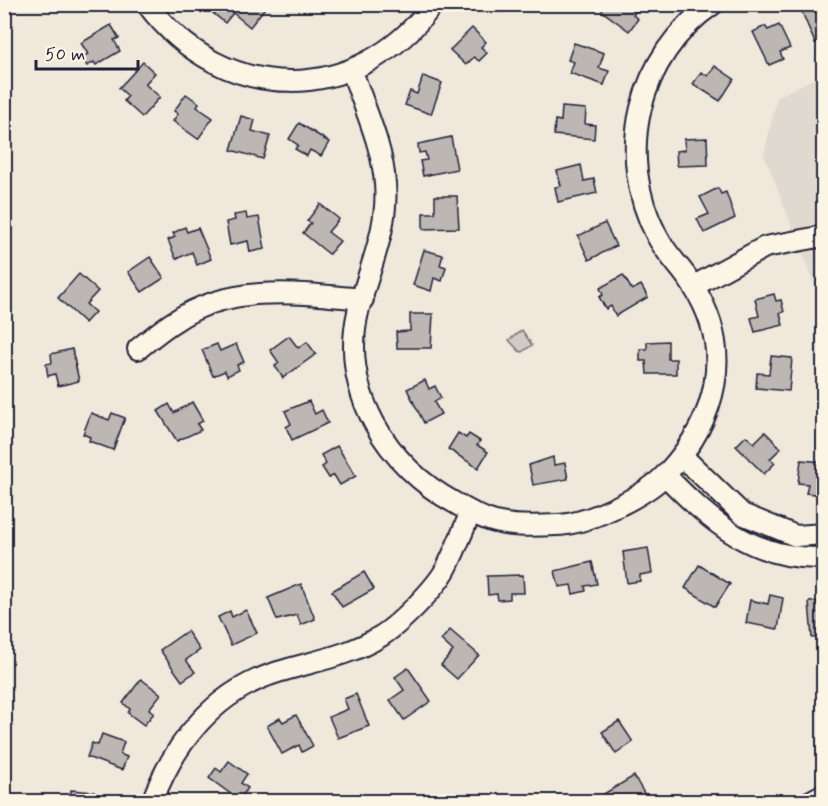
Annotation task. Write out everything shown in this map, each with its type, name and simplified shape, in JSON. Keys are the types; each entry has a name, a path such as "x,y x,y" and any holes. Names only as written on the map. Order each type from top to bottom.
{"street":[{"path":"147,4 171,32 208,60 241,72 275,80 302,80 352,71 391,50 406,38 433,4"},
{"path":"352,71 379,155 385,184 383,223 358,312 356,342 357,371 366,406 380,437 403,466 433,492 471,512 501,524 561,526 603,513 653,486 665,475 682,456 705,419 716,383 714,338 710,319 694,286 657,237 648,215 636,172 636,127 650,78 664,53 681,32 713,4"},
{"path":"694,286 765,247 824,236"},
{"path":"138,349 176,320 218,301 283,291 363,299"},
{"path":"682,456 742,514 796,536 824,534"},
{"path":"665,475 697,508 729,533 761,550 796,559 824,558"},
{"path":"152,801 171,759 187,735 224,700 245,685 262,677 331,659 357,649 402,621 446,569 471,512"},
{"path":"729,533 742,514"},
{"path":"796,536 796,559"},
{"path":"809,801 824,794"}],"shaded area":[{"path":"823,74 823,306 764,155 777,97"},
{"path":"522,330 532,345 522,352 509,340"}],"building":[{"path":"219,4 268,4 250,27 233,13 225,23 213,13"},
{"path":"489,4 505,4 500,12"},
{"path":"606,4 640,6 633,15 638,19 629,31 602,11"},
{"path":"815,6 819,15 824,13 824,39 815,43 802,12"},
{"path":"111,25 119,38 114,40 120,51 96,65 94,62 87,66 82,57 88,54 81,43"},
{"path":"779,25 790,48 780,52 783,59 769,65 753,32 765,26 768,30"},
{"path":"472,28 486,42 481,47 487,53 479,61 474,57 466,65 450,50"},
{"path":"574,43 604,53 599,68 609,71 604,85 570,73 574,62 568,60"},
{"path":"143,62 155,73 145,84 160,97 142,117 124,101 128,96 119,88"},
{"path":"715,66 734,79 720,101 693,84 701,72 708,76"},
{"path":"423,76 442,83 431,114 405,105 410,91 417,94"},
{"path":"186,94 199,103 197,107 213,118 198,139 173,121 178,114 174,111"},
{"path":"562,107 586,109 585,124 595,125 594,139 554,135 555,120 561,121"},
{"path":"241,116 255,120 252,131 270,136 263,159 231,150"},
{"path":"299,123 329,142 321,156 310,150 307,156 295,149 298,145 289,139"},
{"path":"451,137 457,169 423,176 420,161 427,160 425,152 419,153 418,144"},
{"path":"707,138 708,165 677,166 676,151 685,150 684,139"},
{"path":"581,165 584,181 594,179 597,193 558,202 555,187 561,186 557,171"},
{"path":"718,188 721,194 726,192 735,218 704,233 697,219 709,214 700,197"},
{"path":"435,196 457,196 459,228 423,229 423,213 435,213"},
{"path":"320,204 339,219 328,232 340,241 329,254 303,233 311,223 307,221"},
{"path":"246,213 247,219 259,217 265,249 250,252 248,241 230,245 226,222 235,220 234,215"},
{"path":"605,223 616,246 589,260 578,236"},
{"path":"185,227 187,232 198,228 211,259 197,265 192,252 176,259 168,240 175,237 173,233"},
{"path":"424,250 443,255 440,265 446,267 442,281 434,278 431,291 413,285"},
{"path":"150,257 164,278 142,292 128,272"},
{"path":"79,274 98,291 86,304 95,312 85,323 58,298"},
{"path":"623,275 632,290 641,285 648,297 616,316 611,306 606,309 599,297 603,295 600,288"},
{"path":"774,294 776,301 781,300 784,312 780,313 783,325 755,332 751,318 759,316 755,299"},
{"path":"410,314 433,314 431,348 397,348 396,332 410,331"},
{"path":"289,336 298,348 307,342 316,354 283,378 275,366 279,363 270,350"},
{"path":"668,341 668,359 676,359 676,374 647,374 646,361 640,361 640,349 647,349 647,342"},
{"path":"217,344 220,351 236,344 244,362 237,365 239,370 227,376 225,371 213,376 202,350"},
{"path":"72,349 79,381 58,386 55,374 48,376 46,364 52,363 51,354"},
{"path":"771,356 792,358 789,391 756,388 757,373 769,374"},
{"path":"425,380 429,389 435,386 441,398 434,402 441,414 424,423 407,389"},
{"path":"309,401 315,414 322,410 328,423 292,440 286,427 291,424 285,411"},
{"path":"192,402 203,421 197,424 201,430 177,441 158,411 169,404 174,413"},
{"path":"91,413 109,420 112,413 125,418 113,450 89,441 90,437 83,434"},
{"path":"765,432 781,448 770,459 775,463 764,474 736,446 746,436 754,443"},
{"path":"458,433 466,438 469,434 480,441 477,445 488,452 478,468 448,449"},
{"path":"337,446 356,476 340,485 334,475 329,478 322,467 326,464 321,455"},
{"path":"553,457 554,465 565,463 568,479 533,485 529,465"},
{"path":"801,460 824,462 822,495 806,493 808,484 798,483"},
{"path":"648,548 652,573 640,575 640,581 627,583 623,552"},
{"path":"592,562 597,584 585,586 586,591 573,594 571,585 559,587 555,571"},
{"path":"699,565 730,584 715,607 685,588"},
{"path":"364,572 374,589 342,607 332,591"},
{"path":"523,575 524,593 510,593 510,599 498,600 497,594 488,595 487,576"},
{"path":"301,584 315,619 301,625 297,615 277,620 268,598"},
{"path":"770,595 783,598 778,629 746,623 750,600 768,604"},
{"path":"824,601 823,642 822,637 812,638 809,602"},
{"path":"246,610 257,633 231,645 218,617 230,611 232,617"},
{"path":"450,630 479,655 457,679 441,665 453,651 441,640"},
{"path":"187,631 200,650 186,660 195,672 182,681 160,650"},
{"path":"408,668 431,701 404,720 390,700 404,690 395,677"},
{"path":"141,679 161,694 149,709 154,713 144,725 128,713 130,709 123,703"},
{"path":"356,694 369,726 338,738 329,717 348,709 344,699"},
{"path":"296,715 313,746 302,752 299,745 282,754 267,726 280,718 283,722"},
{"path":"619,721 633,742 616,754 602,732"},
{"path":"102,734 124,742 120,754 127,757 122,770 87,757 92,743 98,745"},
{"path":"229,761 247,774 241,783 248,788 239,800 209,778 216,768 221,772"},
{"path":"634,776 649,802 606,802 602,795"},
{"path":"71,790 94,792 94,802 70,802"}]}
